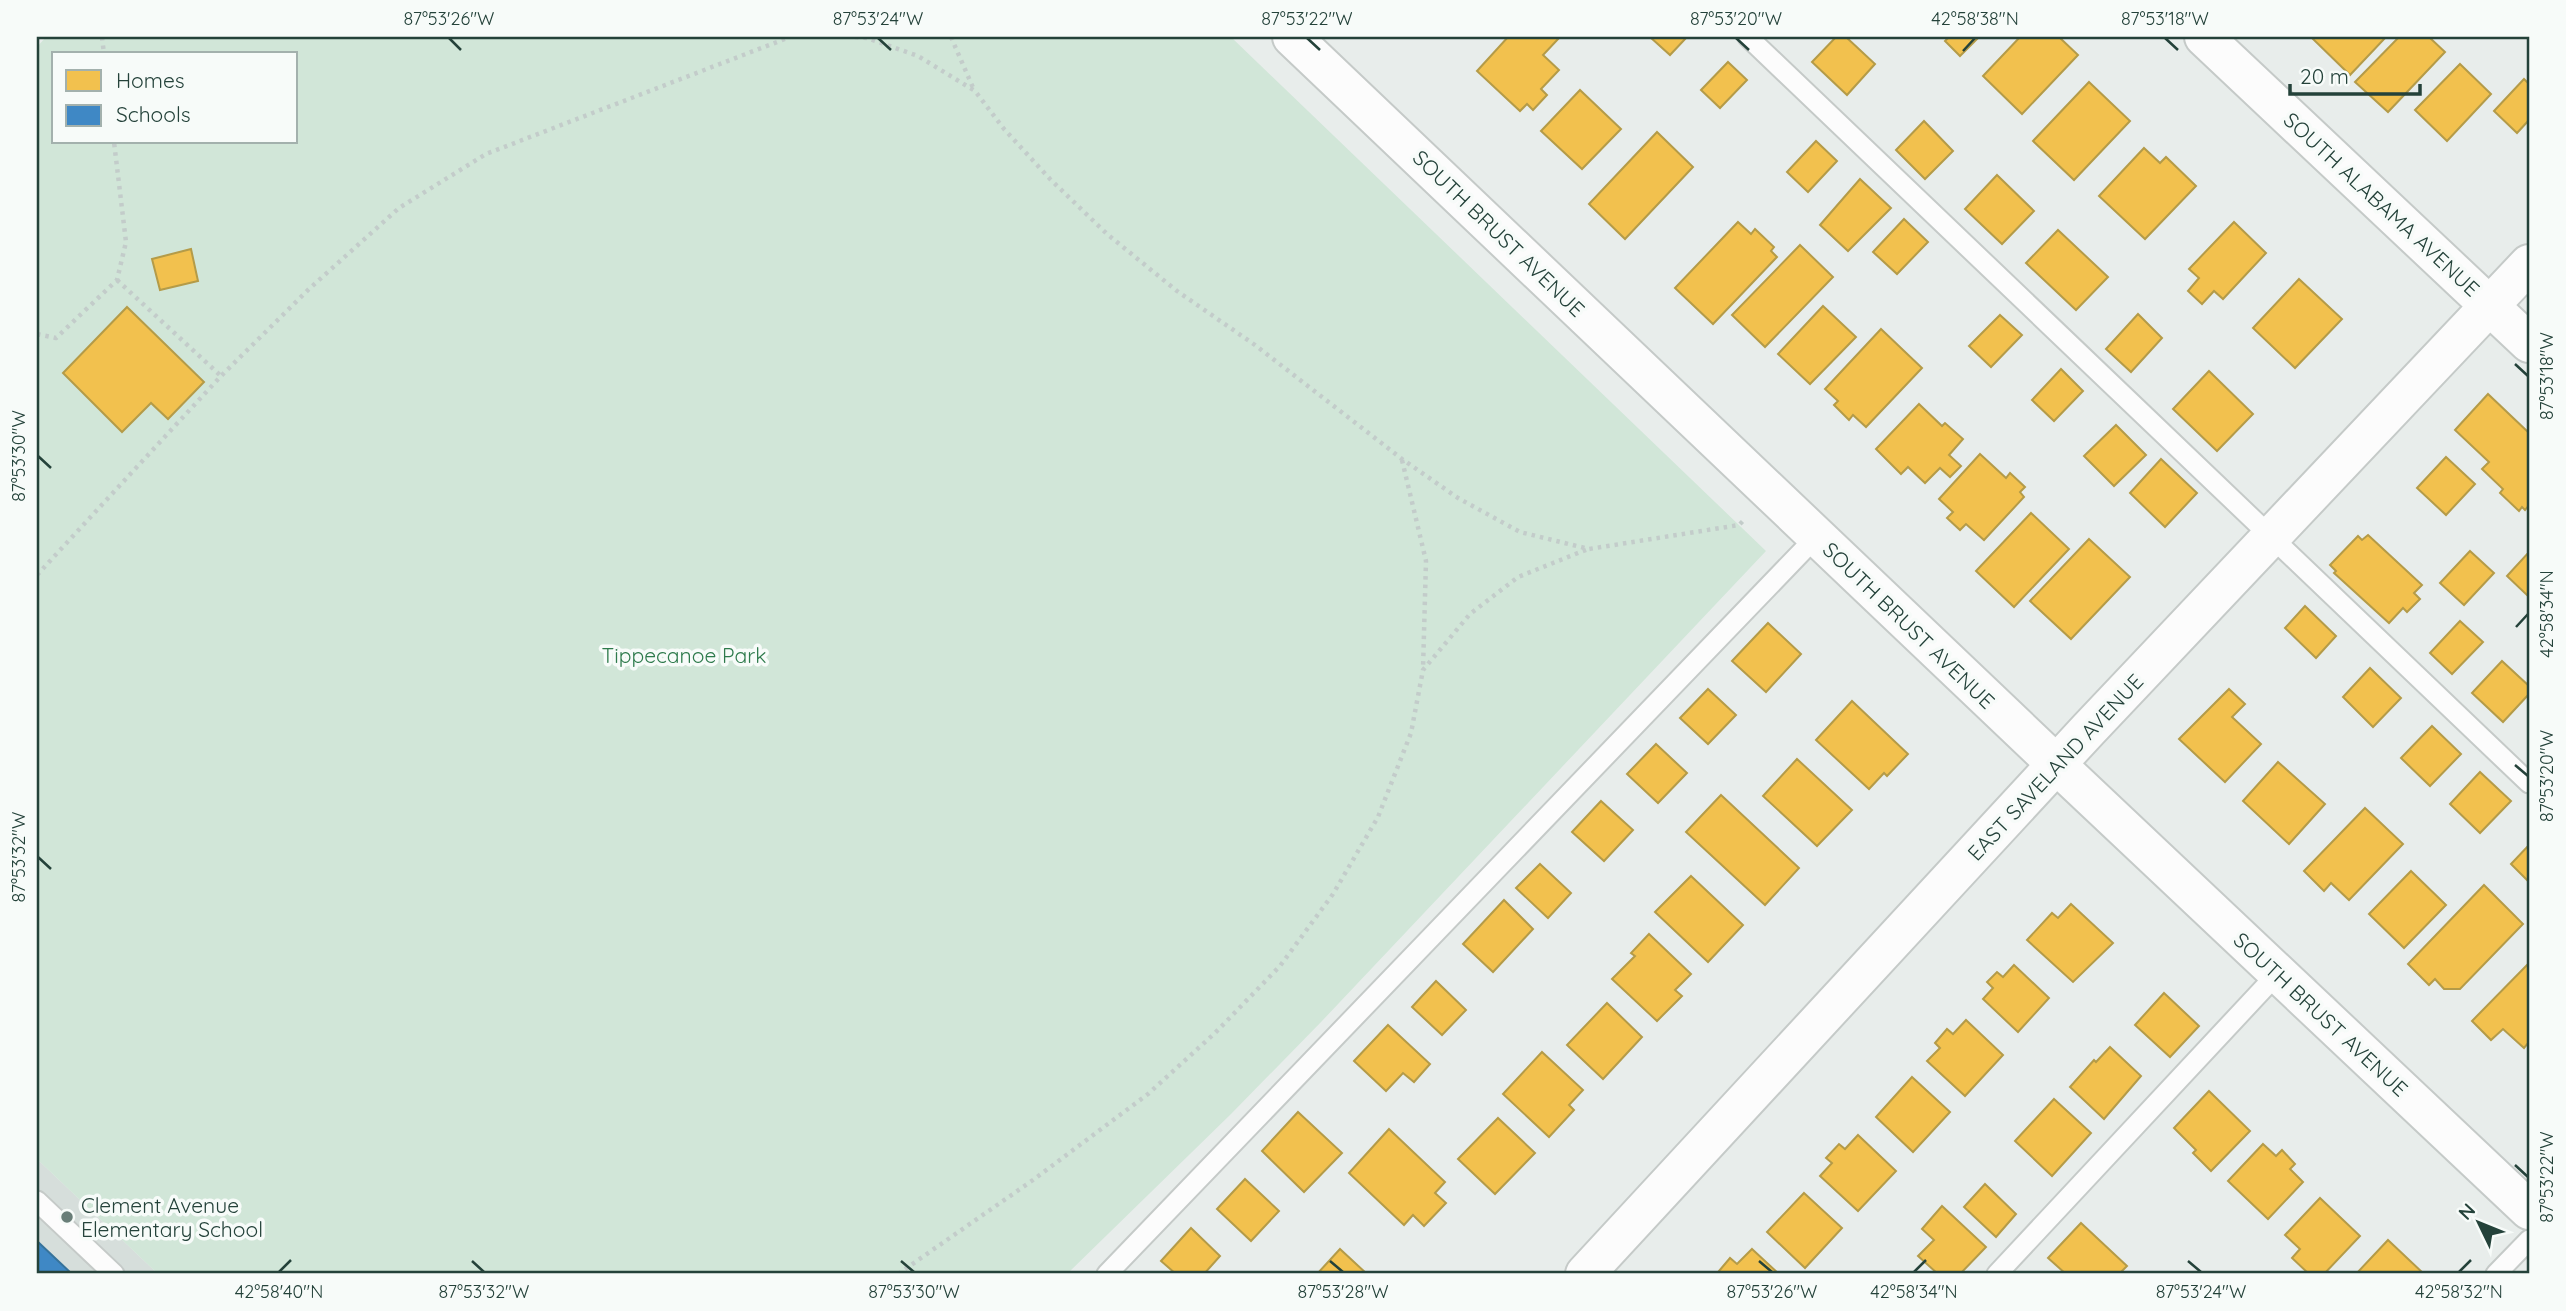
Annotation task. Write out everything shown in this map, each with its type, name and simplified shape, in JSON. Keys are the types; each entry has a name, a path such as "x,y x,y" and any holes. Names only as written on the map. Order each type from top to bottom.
{"street":[{"name":"SOUTH BRUST AVENUE","path":"1292,37 2529,1210"},
{"name":"SOUTH ALABAMA AVENUE","path":"2204,37 2529,343"},
{"name":"EAST SAVELAND AVENUE","path":"1585,1274 2056,764 2529,264"}],"lane":[{"path":"1748,37 2529,783"},
{"path":"1107,1274 1816,536"},
{"path":"2007,1271 2278,973"},
{"path":"37,1201 114,1274"},
{"path":"2496,1274 2529,1240"}],"path":[{"path":"37,575 221,376 309,289 399,208 486,154 790,37"},
{"path":"855,37 867,38 918,56 975,91"},
{"path":"951,37 975,91 1004,129 1050,179 1107,234 1177,291 1255,345 1458,498 1520,532 1589,549"},
{"path":"37,334 56,338 117,280 126,242 114,144"},
{"path":"117,280 221,376"},
{"path":"898,1274 1033,1180 1148,1094 1215,1033 1280,966 1333,894 1378,817 1411,733 1423,670 1426,561 1402,458"},
{"path":"1423,670 1470,614 1518,577 1589,549 1739,525 1773,494"}],"shaded area":[{"name":"Clement Avenue Elementary School","path":"37,1159 158,1274 37,1274"}],"green space":[{"name":"Tippecanoe Park","path":"46,37 1231,37 1766,551 1322,1021 1067,1274 158,1274 37,1159 37,47"}],"building: Homes":[{"path":"1508,37 1560,37 1543,55 1559,70 1541,89 1547,95 1533,110 1527,104 1520,111 1477,71"},
{"path":"1650,37 1687,37 1670,55"},
{"path":"1836,37 1846,37 1875,64 1847,95 1812,62"},
{"path":"1949,37 1979,37 1960,56 1945,41"},
{"path":"2020,37 2059,37 2078,55 2022,114 1983,76"},
{"path":"2386,37 2350,75 2313,39"},
{"path":"2399,37 2429,37 2445,52 2388,112 2355,82"},
{"path":"1728,62 1747,80 1720,108 1701,90"},
{"path":"2460,64 2491,94 2447,141 2415,110"},
{"path":"2524,79 2529,84 2529,120 2517,133 2494,111"},
{"path":"2089,82 2130,121 2074,180 2033,141"},
{"path":"1580,90 1621,129 1582,169 1541,131"},
{"path":"1924,121 1953,151 1925,179 1896,150"},
{"path":"1657,132 1693,167 1625,239 1589,204"},
{"path":"1816,141 1837,161 1808,192 1787,172"},
{"path":"2144,148 2160,163 2166,157 2196,186 2145,239 2099,196"},
{"path":"1997,175 2034,211 2002,244 1965,209"},
{"path":"1860,179 1891,208 1848,251 1820,225"},
{"path":"1904,219 1928,242 1897,274 1873,252"},
{"path":"1738,222 1751,234 1755,229 1774,247 1771,251 1777,257 1713,324 1675,288"},
{"path":"2234,222 2266,253 2223,299 2214,291 2202,304 2188,291 2199,278 2189,269"},
{"path":"2058,230 2108,277 2076,310 2026,263"},
{"path":"1800,245 1833,277 1765,347 1732,315"},
{"path":"191,249 198,281 160,290 152,259"},
{"path":"2299,279 2342,319 2295,368 2253,328"},
{"path":"1823,306 1856,337 1810,384 1778,354"},
{"path":"127,307 204,382 168,419 151,403 122,432 63,373"},
{"path":"2138,314 2162,338 2131,372 2106,349"},
{"path":"2000,315 2022,335 1991,367 1969,346"},
{"path":"1881,329 1922,368 1866,427 1853,415 1849,420 1834,405 1838,401 1825,389"},
{"path":"2061,369 2083,391 2054,421 2032,400"},
{"path":"2209,371 2253,414 2217,451 2173,409"},
{"path":"2488,394 2529,433 2529,505 2525,510 2522,507 2519,511 2500,493 2503,489 2482,469 2489,462 2455,430"},
{"path":"1919,404 1942,426 1945,423 1963,439 1949,455 1961,466 1950,477 1940,468 1925,483 1908,467 1901,474 1876,449"},
{"path":"2116,425 2146,455 2114,486 2084,456"},
{"path":"1980,454 2006,478 2010,473 2025,487 2020,492 2024,497 1984,540 1966,524 1960,530 1947,518 1953,512 1939,499"},
{"path":"2446,457 2475,484 2446,515 2417,488"},
{"path":"2161,459 2197,493 2165,527 2130,493"},
{"path":"2031,513 2069,549 2014,607 1976,571"},
{"path":"2368,535 2422,585 2414,593 2420,599 2407,612 2403,608 2389,623 2334,573 2336,571 2330,565 2358,536 2362,540"},
{"path":"2089,539 2130,577 2071,639 2030,601"},
{"path":"2470,551 2494,573 2464,605 2440,583"},
{"path":"2529,552 2529,597 2507,576"},
{"path":"2305,606 2336,636 2316,658 2285,628"},
{"path":"2460,621 2483,642 2452,674 2430,653"},
{"path":"1768,623 1801,654 1766,692 1732,661"},
{"path":"2502,661 2529,686 2529,694 2503,722 2472,693"},
{"path":"2370,668 2401,698 2373,727 2343,697"},
{"path":"1708,689 1736,715 1708,744 1680,718"},
{"path":"2229,689 2245,704 2232,717 2261,744 2225,782 2179,739"},
{"path":"1852,701 1908,754 1887,776 1884,773 1869,789 1816,740"},
{"path":"2432,726 2461,754 2430,786 2401,758"},
{"path":"1656,744 1687,773 1658,803 1627,774"},
{"path":"1797,759 1852,810 1817,846 1763,796"},
{"path":"2278,762 2325,804 2289,844 2243,801"},
{"path":"2480,772 2511,801 2480,833 2450,804"},
{"path":"1721,795 1799,868 1765,905 1686,832"},
{"path":"1601,801 1633,830 1604,861 1572,832"},
{"path":"2365,808 2403,844 2349,900 2331,883 2324,891 2304,871"},
{"path":"2529,845 2529,882 2511,864"},
{"path":"1540,864 1571,893 1548,918 1516,888"},
{"path":"2411,871 2446,905 2404,948 2369,914"},
{"path":"1691,876 1743,925 1708,962 1655,912"},
{"path":"2484,885 2523,924 2460,989 2444,989 2435,979 2429,985 2408,964"},
{"path":"1504,900 1533,929 1493,972 1463,944"},
{"path":"2071,904 2113,943 2073,982 2027,940 2052,913 2058,918"},
{"path":"1649,934 1691,974 1675,990 1682,996 1657,1021 1612,979 1635,956 1631,953"},
{"path":"2529,963 2529,1042 2524,1048 2503,1029 2491,1040 2472,1021"},
{"path":"2014,965 2049,998 2018,1032 1983,999 1993,988 1987,982 1997,972 2003,977"},
{"path":"1436,981 1466,1010 1442,1035 1412,1007"},
{"path":"2164,993 2199,1026 2170,1057 2135,1025"},
{"path":"1607,1003 1642,1037 1603,1079 1567,1045"},
{"path":"1966,1020 2003,1055 1965,1096 1927,1061 1940,1048 1935,1043 1947,1029 1953,1034"},
{"path":"1388,1025 1430,1064 1414,1082 1403,1073 1386,1091 1354,1061"},
{"path":"2110,1047 2141,1076 2104,1119 2070,1087 2094,1060 2096,1062"},
{"path":"1542,1052 1583,1090 1569,1105 1574,1110 1549,1137 1503,1094"},
{"path":"1912,1077 1950,1112 1913,1152 1876,1117"},
{"path":"2209,1091 2250,1131 2211,1171 2193,1153 2196,1150 2174,1128"},
{"path":"2054,1099 2091,1133 2052,1176 2015,1141"},
{"path":"1298,1112 1342,1153 1304,1192 1262,1151"},
{"path":"1498,1118 1535,1153 1495,1194 1458,1159"},
{"path":"1389,1129 1445,1182 1435,1193 1446,1203 1424,1226 1413,1215 1404,1225 1349,1173"},
{"path":"1858,1135 1896,1171 1858,1211 1820,1176 1832,1163 1826,1158 1839,1144 1845,1149"},
{"path":"2263,1144 2276,1156 2282,1150 2295,1164 2290,1169 2303,1182 2268,1219 2228,1181"},
{"path":"1245,1179 1279,1211 1251,1241 1217,1209"},
{"path":"1985,1184 2016,1214 1996,1237 1964,1207"},
{"path":"1804,1193 1842,1228 1805,1268 1767,1232"},
{"path":"2320,1198 2360,1236 2324,1274 2309,1274 2292,1258 2300,1249 2285,1235"},
{"path":"1942,1206 1986,1247 1960,1274 1938,1274 1918,1256 1934,1240 1922,1229"},
{"path":"2081,1223 2127,1266 2119,1274 2066,1274 2048,1258"},
{"path":"1191,1228 1220,1256 1204,1274 1176,1274 1161,1261"},
{"path":"2388,1240 2424,1274 2356,1274"},
{"path":"1340,1249 1367,1274 1317,1274"},
{"path":"1752,1249 1779,1274 1722,1274 1719,1271 1730,1258 1737,1264"}],"building: Schools":[{"path":"37,1241 72,1274 37,1274"}],"place":[{"name":"Clement Avenue Elementary School","path":"67,1217"}]}
